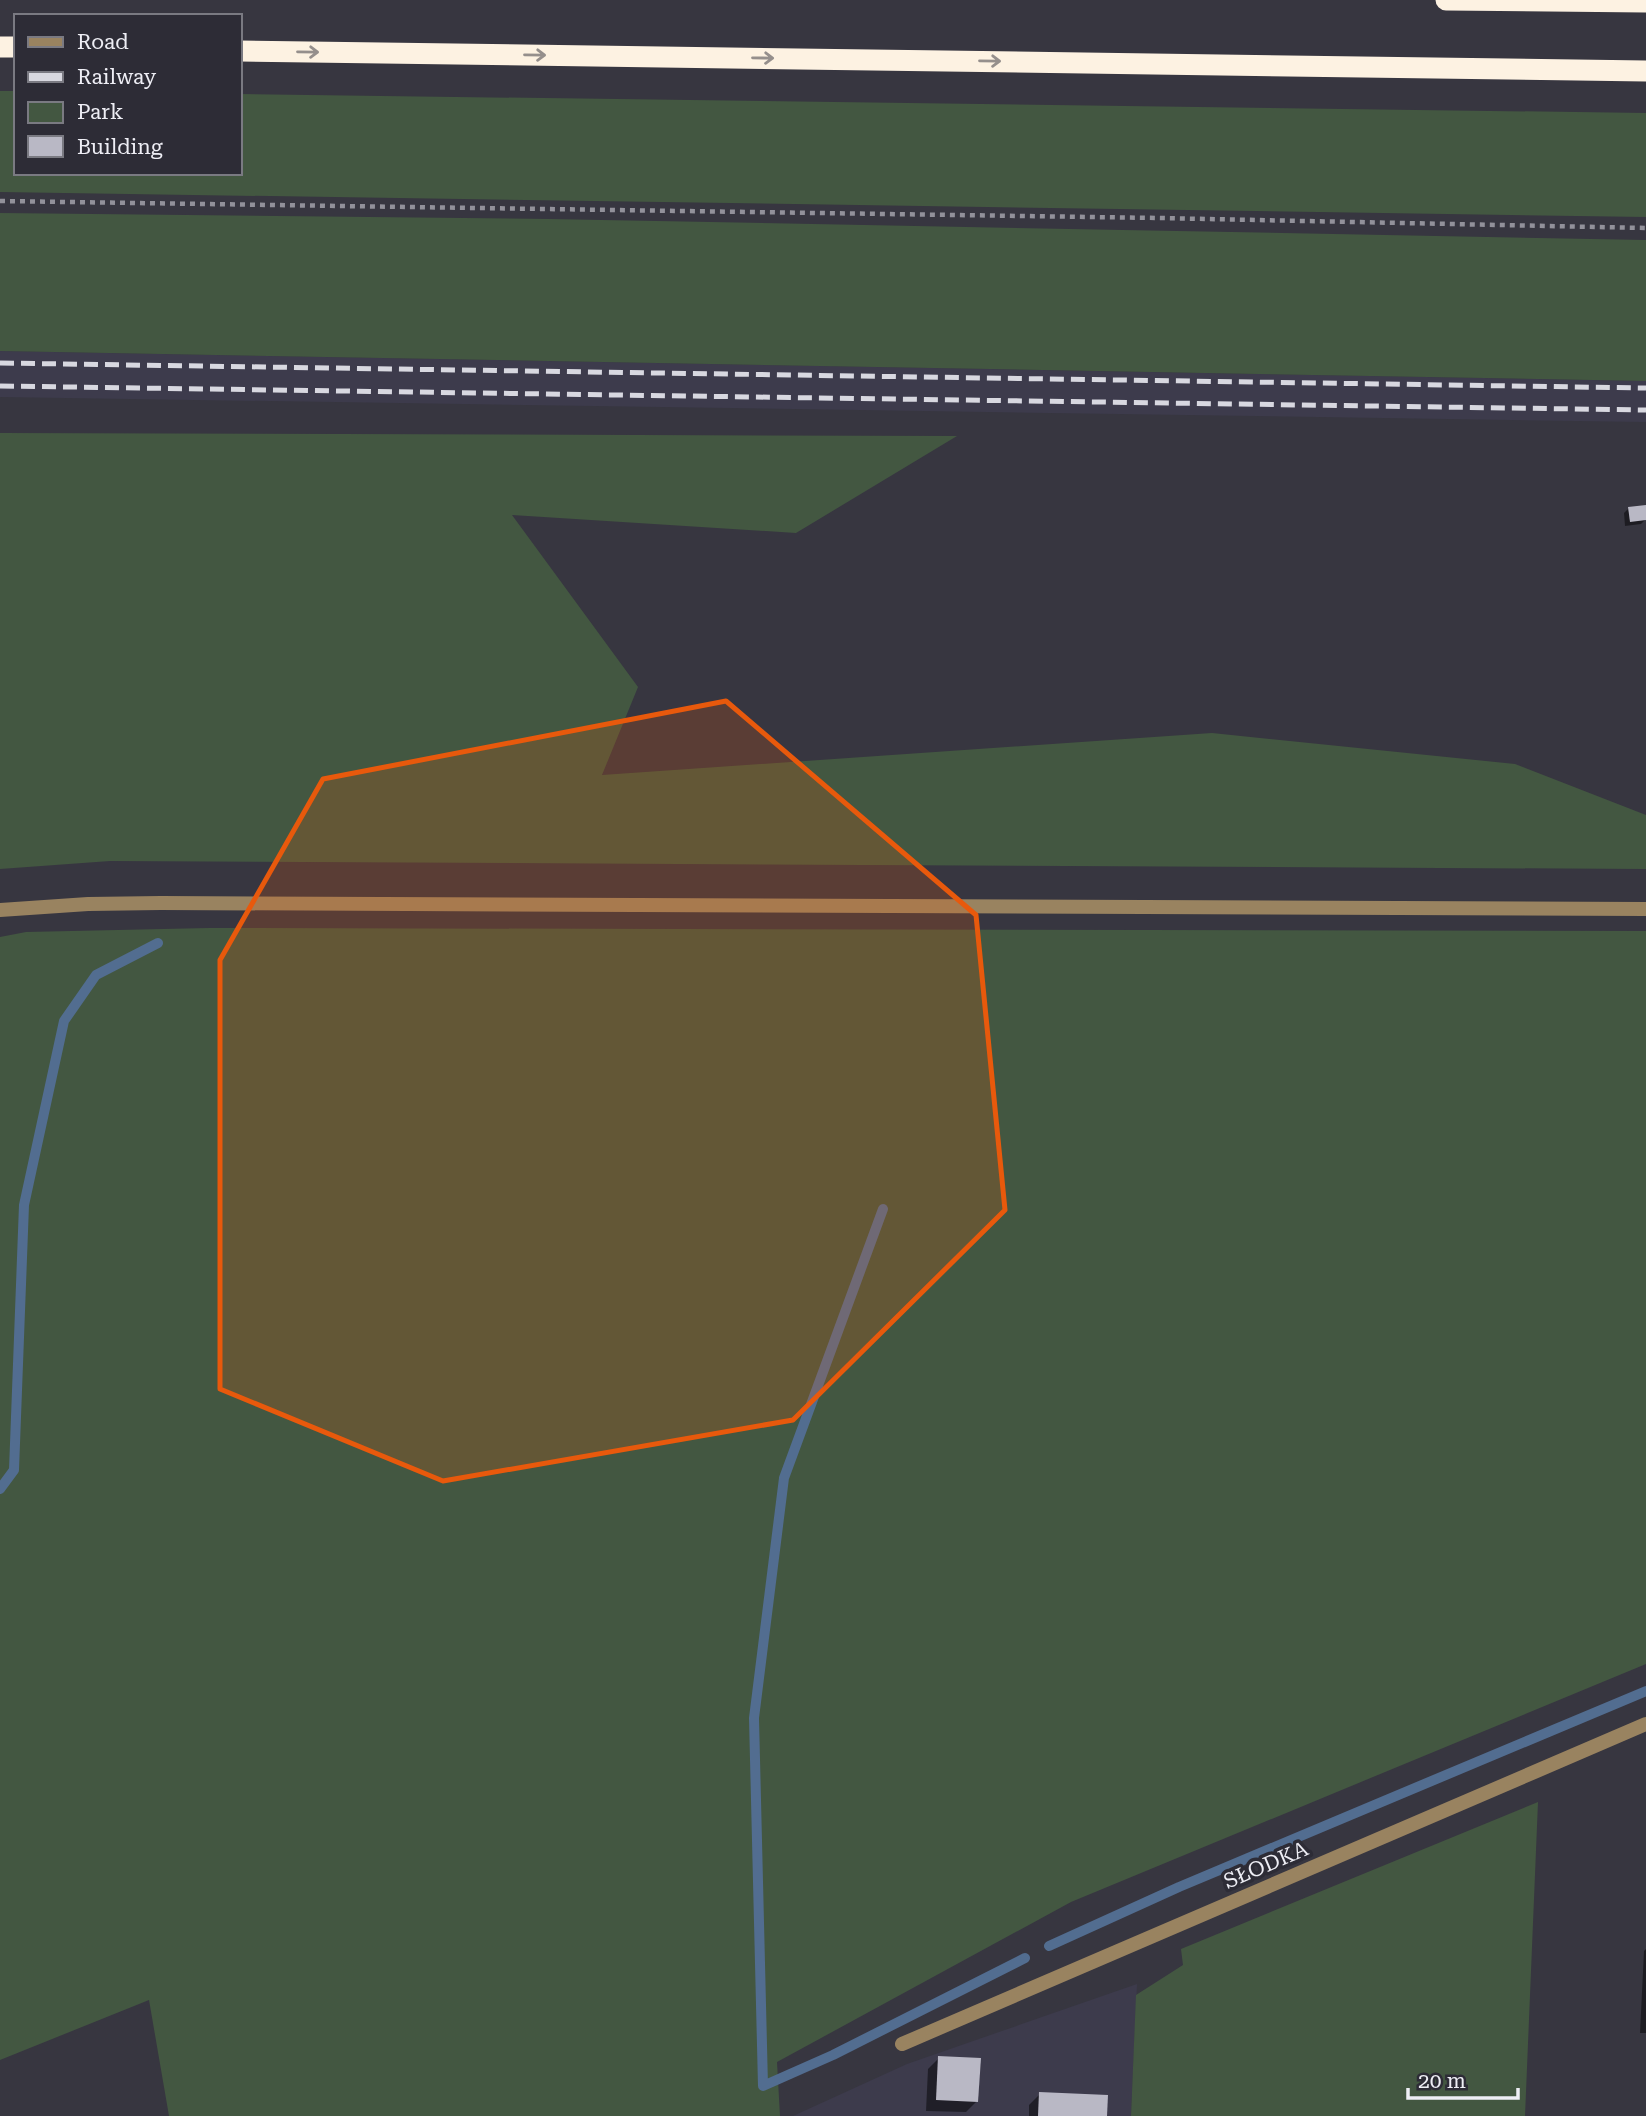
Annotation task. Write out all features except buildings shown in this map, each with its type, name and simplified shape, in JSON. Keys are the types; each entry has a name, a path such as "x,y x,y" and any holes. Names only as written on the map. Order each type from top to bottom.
{"highway":[{"path":"1446,0 1646,2"},
{"path":"242,51 1646,71"}],"street":[{"path":"0,910 88,904 162,903 1646,909"},
{"name":"SŁODKA","path":"902,2045 1646,1724"}],"path":[{"path":"0,201 1646,228"}],"highlighted area":[{"path":"726,701 976,915 1005,1210 793,1420 443,1481 220,1389 220,960 323,779"}],"shaded area":[{"path":"0,351 1646,381 1646,422 0,397"},
{"path":"1137,1984 1131,2116 793,2116 907,2064"}],"green space":[{"path":"0,91 14,91 14,175 242,175 242,94 1646,113 1646,217 0,192"},
{"path":"0,213 549,219 1646,240 1646,381 0,351"},
{"path":"0,433 957,436 796,533 512,515 638,687 602,775 1212,733 1515,764 1646,815 1646,869 110,861 0,869"},
{"path":"209,928 1646,931 1646,1664 1071,1902 777,2062 780,2116 169,2116 149,2000 0,2060 0,937 26,932"},
{"path":"1538,1802 1525,2116 1131,2116 1136,1995 1183,1965 1181,1949"}],"waterway":[{"path":"0,1489 14,1470 24,1205 64,1021 96,975 158,943"},
{"path":"883,1209 784,1478 754,1718 763,2086 833,2055 1025,1958"},
{"path":"1049,1946 1179,1887 1646,1691"}],"railway":[{"path":"0,363 1646,388"},
{"path":"0,386 1646,410"}]}
